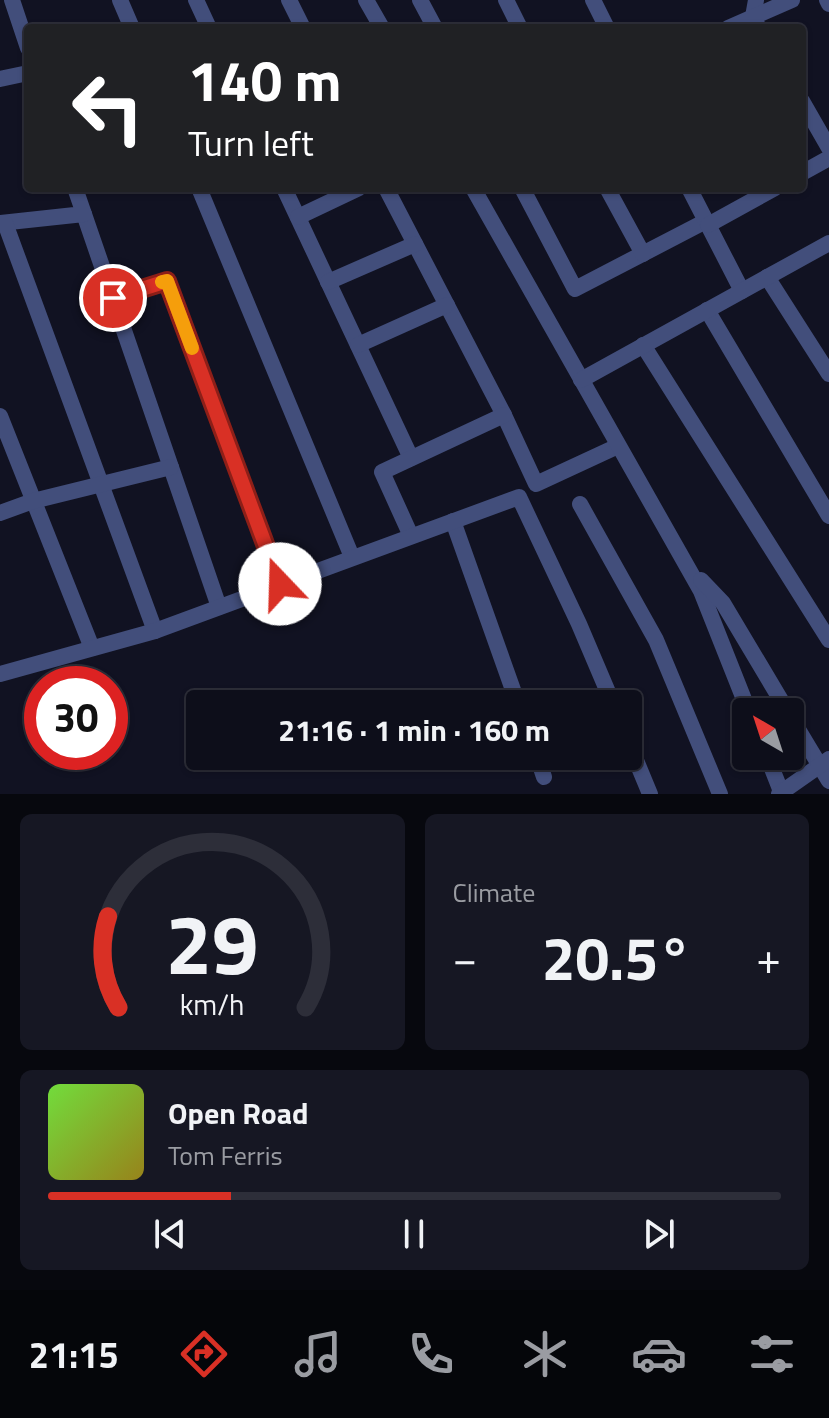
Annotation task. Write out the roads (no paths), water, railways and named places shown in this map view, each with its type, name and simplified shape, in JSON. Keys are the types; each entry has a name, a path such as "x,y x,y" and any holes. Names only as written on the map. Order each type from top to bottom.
{"street":[{"path":"12,0 24,36"},
{"path":"120,0 130,24"},
{"path":"196,0 207,24"},
{"path":"289,0 301,24"},
{"path":"366,0 380,24"},
{"path":"420,0 433,24"},
{"path":"506,0 518,24"},
{"path":"593,0 605,24"},
{"path":"737,24 792,0"},
{"path":"0,79 24,74"},
{"path":"806,108 829,148"},
{"path":"806,171 829,158"},
{"path":"76,192 219,607"},
{"path":"201,192 352,557"},
{"path":"286,192 411,458"},
{"path":"298,217 351,192"},
{"path":"388,192 504,415 536,484 618,446"},
{"path":"475,192 701,591 743,698"},
{"path":"524,192 575,289 767,192"},
{"path":"609,192 643,254"},
{"path":"691,192 742,291"},
{"path":"84,214 3,223 155,631"},
{"path":"581,380 829,243"},
{"path":"328,282 415,244"},
{"path":"767,277 829,374"},
{"path":"113,298 167,281 280,584"},
{"path":"358,345 447,305"},
{"path":"707,310 829,516"},
{"path":"643,345 829,640"},
{"path":"411,536 382,472 504,415"},
{"path":"0,416 92,648"},
{"path":"0,513 33,501 171,467"},
{"path":"0,674 155,631 519,497 607,690"},
{"path":"580,504 656,640 720,794"},
{"path":"453,521 513,690"},
{"path":"683,560 723,603 779,698"},
{"path":"804,735 824,762 829,781"},
{"path":"772,770 781,794 824,762"},
{"path":"542,770 544,777"},
{"path":"640,770 650,794"}]}
